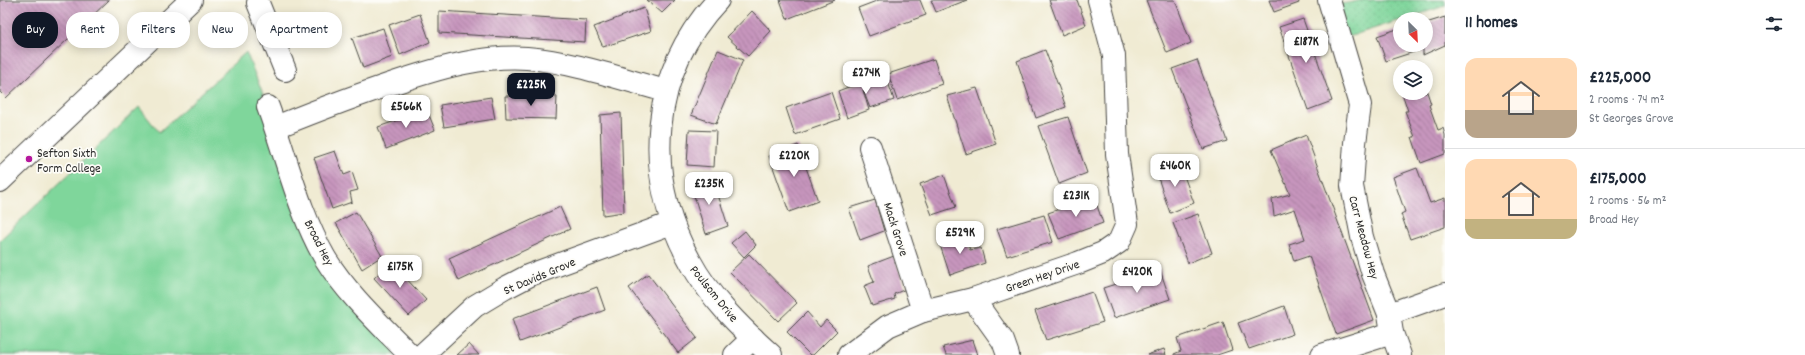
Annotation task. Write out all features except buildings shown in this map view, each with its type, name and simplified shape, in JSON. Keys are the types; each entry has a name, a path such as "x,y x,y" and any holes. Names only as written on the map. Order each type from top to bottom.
{"street":[{"path":"0,181 191,0"},
{"name":"Poulsom Drive","path":"718,0 705,14 690,35 677,60 666,91 659,141 660,165 666,203 672,223 690,262 703,282 753,338 771,355"},
{"name":"Green Hey Drive","path":"849,355 888,326 923,311 973,298 1071,266 1103,253 1119,242 1127,224 1117,154 1114,56 1099,0"},
{"name":"Carr Meadow Hey","path":"1329,0 1360,105 1355,143 1352,186 1362,236 1400,355"},
{"path":"259,1 285,70"},
{"path":"276,127 356,95 433,70 468,62 498,58 527,58 557,62 666,91"},
{"name":"Broad Hey","path":"268,107 304,212 326,259 354,296 410,355"},
{"name":"Mack Grove","path":"870,147 923,311"},
{"name":"St Davids Grove","path":"422,355 475,306 505,288 530,276 672,223"},
{"path":"973,298 1003,341 1008,355"},
{"path":"1322,355 1390,323 1435,298"},
{"path":"735,355 753,338"}],"green space":[{"path":"1363,0 1445,0 1445,6 1426,12 1393,12 1393,22 1341,39 1331,6"},
{"path":"246,52 268,107 314,235 410,355 0,355 0,240 139,107 159,132"}],"place":[{"name":"Sefton Sixth Form College","path":"29,159"}]}
